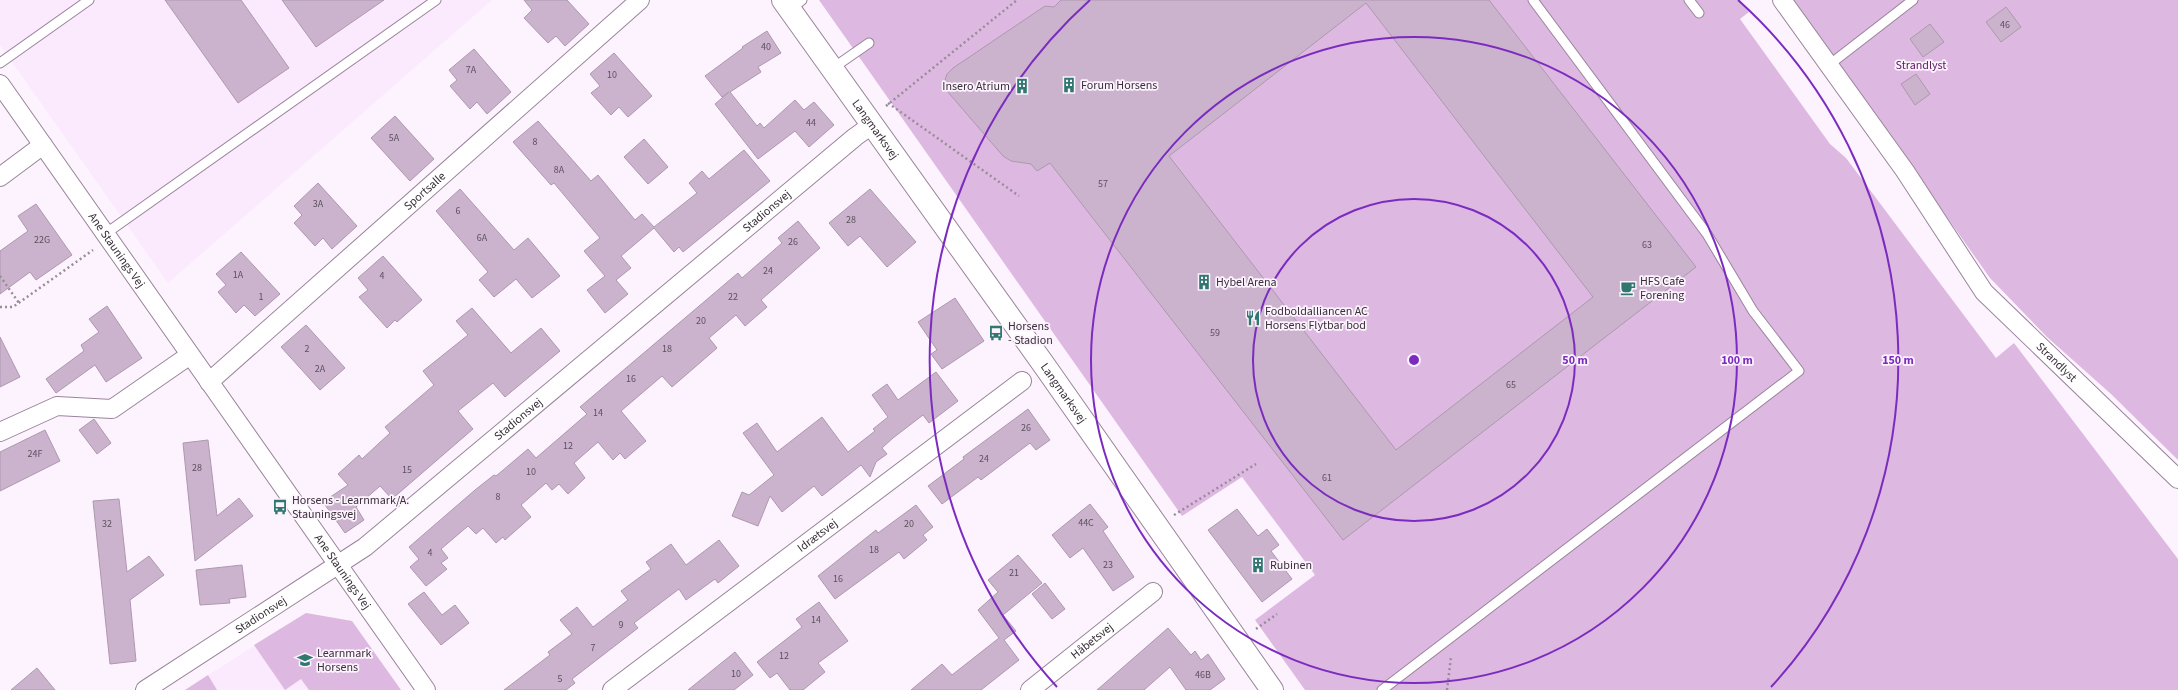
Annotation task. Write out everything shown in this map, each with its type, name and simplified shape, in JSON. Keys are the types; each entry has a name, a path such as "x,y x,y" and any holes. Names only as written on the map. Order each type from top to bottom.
{"main road":[{"name":"Langmarksvej","path":"792,3 833,68 1272,690"}],"street":[{"name":"Sportsalle","path":"209,382 640,0"},
{"name":"Strandlyst","path":"1782,0 1905,171 1984,292 2178,479"},
{"name":"Ane Staunings Vej","path":"0,84 426,690"},
{"name":"Stadionsvej","path":"145,690 365,547 855,137 873,124"},
{"path":"0,177 43,145"},
{"path":"0,432 57,406 112,409 190,355"},
{"name":"Idrætsvej","path":"612,690 1022,381"},
{"name":"Håbetsvej","path":"1030,690 1153,592"}],"lane":[{"path":"0,63 89,0"},
{"path":"107,237 436,0"},
{"path":"1382,690 1799,371 1753,311 1707,234 1533,0"},
{"path":"1689,0 1699,13"},
{"path":"1828,65 1913,0"},
{"path":"833,68 869,43"}],"path":[{"path":"873,124 888,103 1017,0"},
{"path":"888,103 1019,196"},
{"path":"0,307 13,306 19,303 107,237"},
{"path":"0,276 19,303"},
{"path":"1155,526 1256,464"},
{"path":"1447,690 1454,634"}],"shaded area":[{"path":"0,0 492,0 168,283 0,45"},
{"name":"Learnmark Horsens","path":"306,613 352,621 401,690 185,690"}],"green space":[{"path":"819,0 1740,0 1749,12 1740,19 1830,144 1846,158 1996,358 2014,343 2178,559 2178,690 1305,690 1255,620 1315,575 1242,477 1182,516"},
{"path":"1793,0 2178,0 2178,460 2111,394 2047,337 1990,278"},
{"name":"Learnmark Horsens","path":"306,613 352,621 401,690 309,690 301,679 285,690 254,645"},
{"path":"208,675 217,690 185,690"}],"building":[{"path":"165,0 241,0 289,68 238,103"},
{"path":"282,0 384,0 316,47"},
{"path":"524,0 567,0 589,24 565,46 556,36 548,43 524,18 532,10"},
{"name":"Hybel Arena","path":"1061,0 1489,0 1696,267 1343,540 1050,163 1037,171 1031,164 1011,161 1003,156 947,91 945,80 947,74 953,68 1045,6 1054,7","holes":["1366,3 1593,297 1396,450 1169,156"]},
{"path":"2006,7 2021,27 2001,42 1986,22"},
{"path":"1930,24 1944,42 1923,57 1910,39"},
{"path":"767,31 781,53 758,67 761,72 730,92 757,126 760,123 764,128 795,100 804,110 814,102 834,125 809,147 795,131 758,159 715,104 729,92 722,97 705,76 743,48 742,47"},
{"path":"474,49 511,92 487,114 477,102 470,109 450,86 457,80 449,70"},
{"path":"614,53 652,96 628,117 619,107 611,115 591,93 600,86 590,74"},
{"path":"1916,74 1930,94 1915,105 1901,84"},
{"path":"395,116 434,159 410,181 371,138"},
{"path":"538,121 591,181 598,175 635,220 642,214 654,227 697,193 689,183 702,171 709,179 744,150 770,181 683,252 679,247 674,252 654,228 621,256 631,268 616,280 628,294 605,313 587,290 605,276 584,251 600,238 554,183 551,185 513,142"},
{"path":"644,139 668,167 648,184 624,157"},
{"path":"318,183 357,226 332,249 323,238 315,246 294,223 302,215 294,206"},
{"path":"460,189 514,250 528,238 560,276 532,298 516,279 494,297 479,280 488,272 436,211"},
{"path":"870,189 916,242 887,267 860,236 848,246 829,223"},
{"path":"36,204 72,255 36,280 30,272 0,294 0,251 28,231 18,216"},
{"path":"798,221 820,248 761,300 767,307 745,326 736,315 709,338 717,348 672,387 662,376 621,411 646,441 625,459 620,453 613,460 598,442 574,463 585,478 568,494 559,484 552,490 546,483 521,505 531,517 505,540 503,537 496,543 483,528 476,534 468,526 441,549 448,558 441,563 447,569 426,586 410,567 419,559 409,547 475,490 494,475 496,476 528,449 536,458 587,414 580,407 738,273 742,278 782,243 778,238"},
{"path":"241,252 280,294 255,316 244,305 236,313 218,292 226,285 216,274"},
{"path":"383,256 422,300 397,322 395,320 387,328 359,297 368,290 358,278"},
{"path":"955,298 984,341 942,369 931,354 937,350 918,322"},
{"path":"107,306 142,358 106,382 95,365 56,393 46,379 84,351 81,345 99,332 89,319"},
{"path":"472,308 511,353 541,328 560,351 505,397 493,383 458,411 473,429 392,499 380,486 356,507 364,520 345,533 323,502 348,485 338,474 359,455 362,459 390,433 385,427 434,385 423,371 468,335 456,321"},
{"path":"306,325 345,368 320,390 281,347"},
{"path":"0,337 20,377 0,387"},
{"path":"936,372 958,401 929,423 923,415 893,438 882,448 887,454 876,462 870,477 861,465 822,496 814,486 782,512 770,496 758,526 732,516 742,492 749,495 774,475 743,433 757,423 777,452 822,417 848,452 875,431 873,429 888,417 872,395 887,384 898,400"},
{"path":"1028,409 1050,440 1036,450 1030,443 981,480 978,477 942,504 928,486 964,459 963,457"},
{"path":"94,419 111,443 97,454 79,430"},
{"path":"45,430 60,461 0,491 0,452"},
{"path":"208,440 217,516 239,498 253,516 195,561 183,443"},
{"path":"119,499 127,572 149,556 164,575 130,600 136,661 110,664 93,501"},
{"path":"1090,504 1108,527 1103,531 1134,577 1113,591 1083,548 1070,558 1052,535"},
{"path":"916,505 933,527 923,535 927,540 904,559 899,552 835,599 818,576 876,530 878,533"},
{"name":"Rubinen","path":"1237,509 1258,536 1267,529 1279,545 1271,551 1292,579 1262,602 1208,530"},
{"path":"719,540 739,566 718,583 715,579 686,600 679,589 634,623 638,628 572,679 575,683 566,690 504,690 550,655 548,652 572,634 560,620 577,607 593,627 628,600 621,591 651,569 646,562 671,544 686,565"},
{"path":"1018,555 1042,583 1003,615 1016,631 1004,640 1019,660 981,690 911,690 942,664 952,675 999,638 978,610 998,592 988,580"},
{"path":"242,565 246,597 229,599 230,603 200,605 196,570"},
{"path":"1045,583 1065,609 1052,619 1032,594"},
{"path":"424,592 442,615 455,605 469,623 441,645 408,604"},
{"path":"819,602 848,641 818,663 825,672 803,690 790,690 777,673 770,678 757,662 802,627 796,619"},
{"path":"1168,628 1191,655 1195,651 1201,660 1208,654 1225,679 1210,690 1186,690 1170,667 1144,690 1097,690"},
{"path":"735,652 753,675 734,690 688,690"},
{"path":"37,668 55,690 11,690"}],"place":[{"name":"Forum Horsens","path":"1069,85"},
{"name":"Insero Atrium","path":"1022,86"},
{"name":"Hybel Arena","path":"1204,282"},
{"name":"HFS Cafe Forening","path":"1628,288"},
{"name":"Fodboldalliancen AC Horsens Flytbar bod","path":"1253,318"},
{"name":"Horsens - Stadion","path":"996,333"},
{"name":"Horsens - Learnmark/A. Stauningsvej","path":"280,507"},
{"name":"Rubinen","path":"1258,565"},
{"name":"Learnmark Horsens","path":"305,660"}]}
